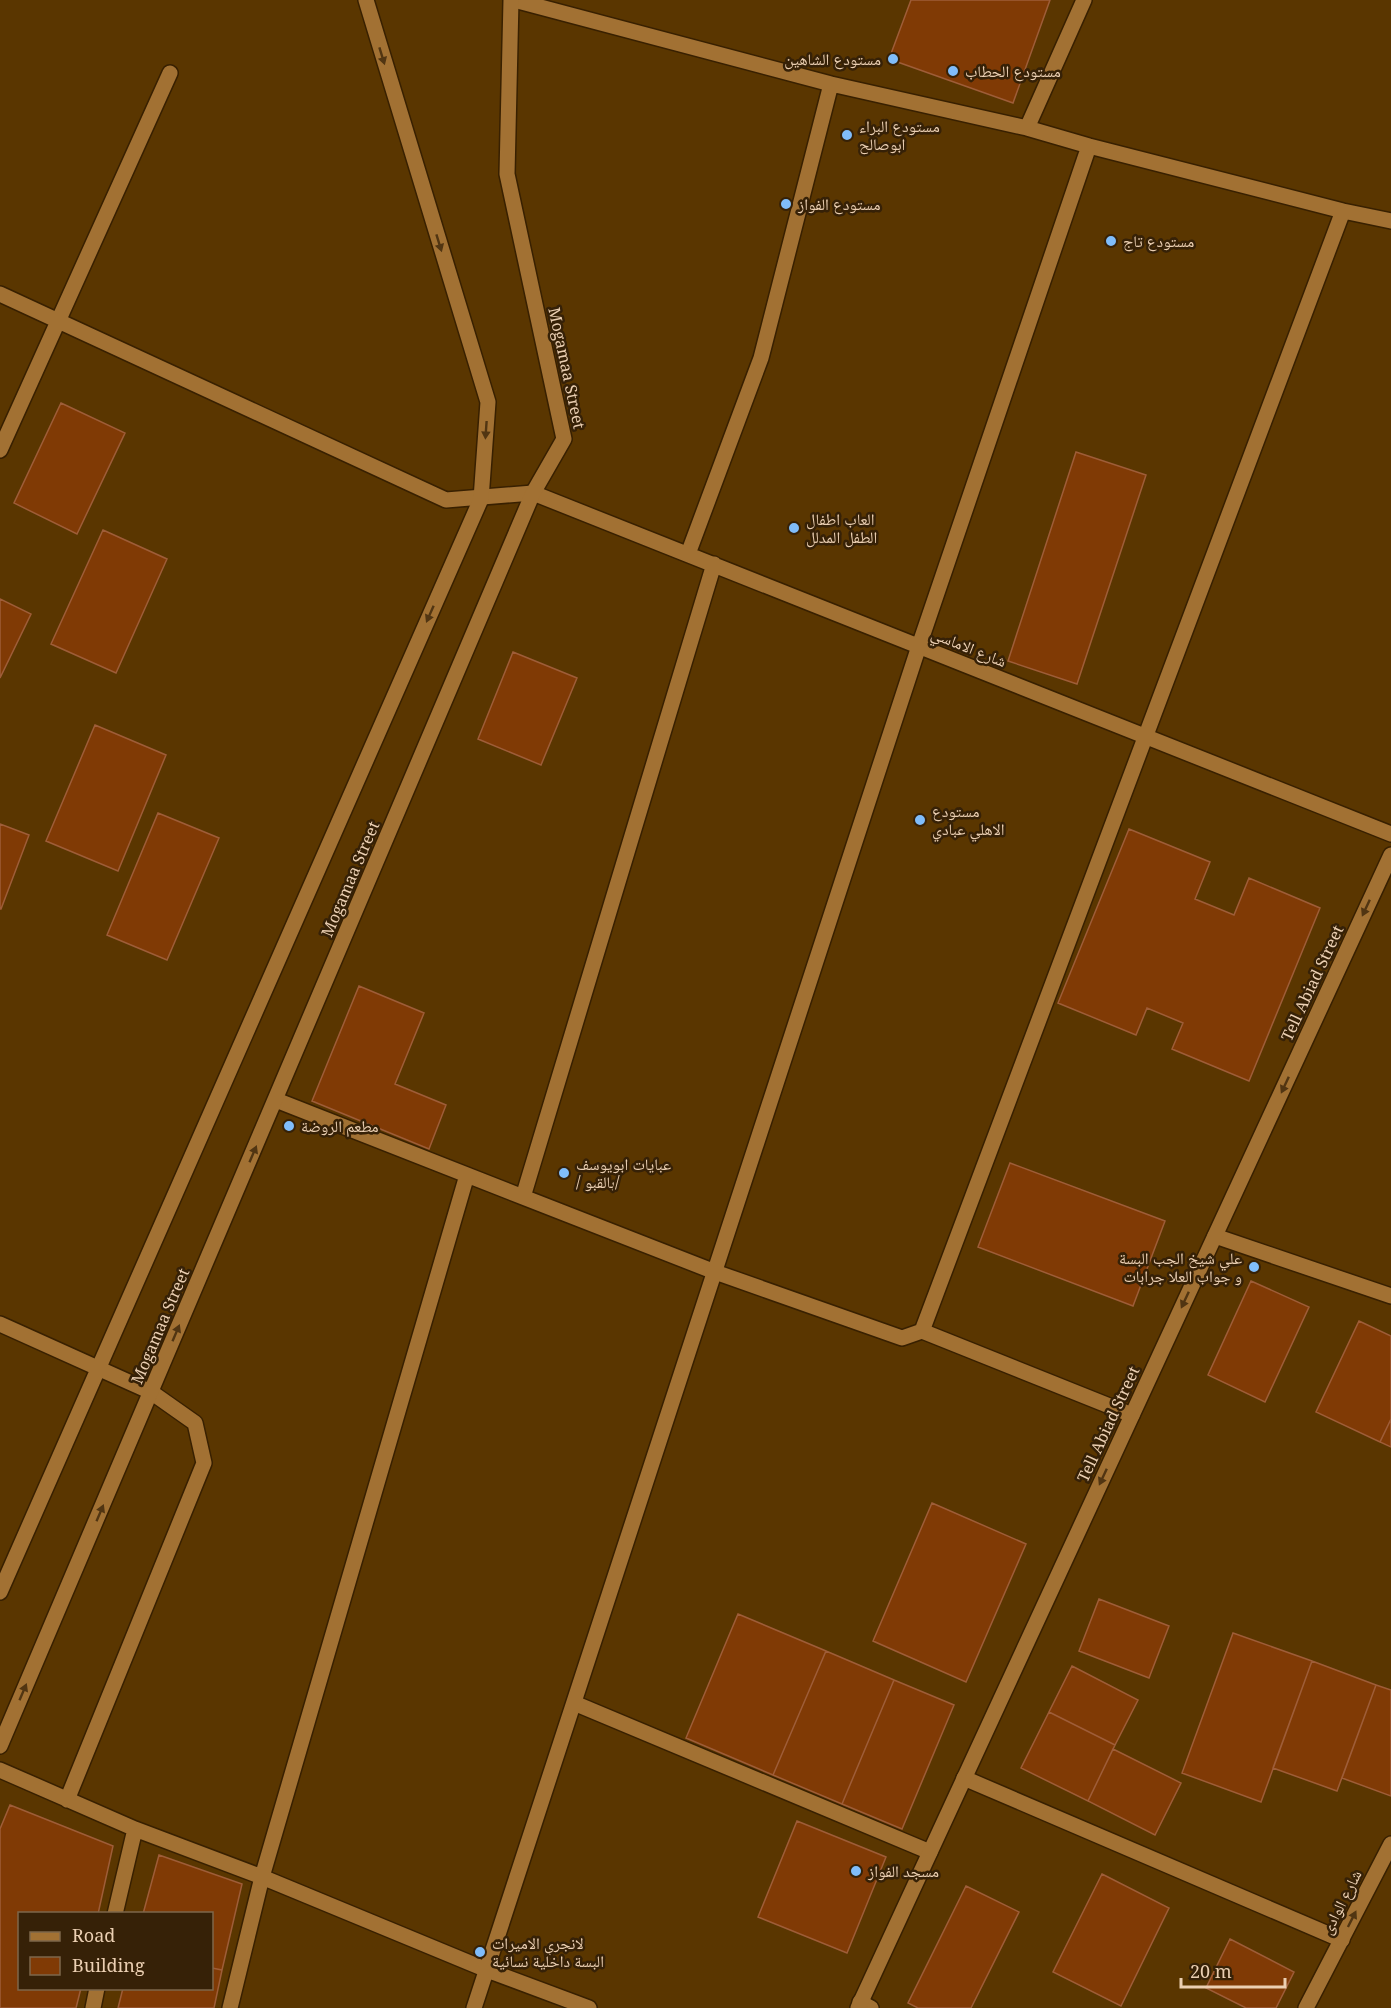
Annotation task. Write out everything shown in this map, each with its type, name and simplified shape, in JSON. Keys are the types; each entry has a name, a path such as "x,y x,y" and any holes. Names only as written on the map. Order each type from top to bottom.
{"street":[{"name":"Mogamaa Street","path":"0,1592 481,499 488,402 366,0"},
{"name":"Mogamaa Street","path":"0,1746 533,493 564,439 507,174 512,0"},
{"path":"512,0 831,84 1027,128 1342,211 1391,221"},
{"path":"1027,128 1084,0"},
{"path":"0,450 170,73"},
{"path":"688,554 761,357 831,84"},
{"path":"474,2008 919,646 1089,146"},
{"path":"922,1331 1342,211"},
{"path":"0,294 446,500 481,499 533,493"},
{"name":"شارع الاماسي","path":"533,493 1391,834"},
{"path":"523,1197 714,564"},
{"name":"Tell Abiad Street","path":"863,2006 930,1851 1391,855"},
{"path":"276,1100 715,1272 902,1338 922,1331 1132,1415"},
{"path":"230,2008 262,1877 467,1175"},
{"path":"1215,1236 1391,1296"},
{"path":"0,1324 151,1392 195,1423 204,1463 67,1800"},
{"path":"574,1703 930,1851"},
{"path":"0,1770 135,1829 262,1877 487,1970 589,2008"},
{"path":"964,1778 1342,1940"},
{"path":"115,1912 135,1829"},
{"name":"شارع الوادى","path":"1306,2008 1391,1844"},
{"path":"93,2008 97,1990"}],"building":[{"path":"911,0 1050,0 1013,103 889,59"},
{"path":"61,403 125,433 77,534 14,503"},
{"path":"1076,452 1146,475 1077,684 1008,661"},
{"path":"103,530 167,559 116,673 51,644"},
{"path":"0,599 31,614 0,678"},
{"path":"513,652 577,678 541,765 478,739"},
{"path":"95,725 166,755 118,871 46,841"},
{"path":"158,813 219,838 167,960 107,935"},
{"path":"0,824 29,835 1,909 0,909"},
{"path":"1129,829 1210,862 1195,899 1234,915 1249,878 1320,908 1249,1081 1172,1049 1183,1023 1147,1008 1136,1035 1058,1003"},
{"path":"359,986 424,1013 395,1084 446,1105 429,1149 312,1101"},
{"path":"1010,1163 1165,1221 1133,1306 978,1247"},
{"path":"1251,1281 1309,1307 1265,1402 1208,1375"},
{"path":"1359,1321 1391,1336 1391,1419 1380,1442 1316,1412"},
{"path":"1391,1419 1391,1447 1380,1442"},
{"path":"932,1503 1026,1544 966,1682 873,1641"},
{"path":"1099,1599 1169,1626 1149,1678 1079,1651"},
{"path":"738,1614 826,1651 773,1775 686,1738"},
{"path":"1233,1633 1312,1661 1261,1802 1182,1773"},
{"path":"826,1651 894,1680 842,1804 773,1775"},
{"path":"1312,1661 1376,1685 1337,1791 1273,1768"},
{"path":"1072,1666 1138,1700 1115,1745 1049,1712"},
{"path":"894,1680 954,1705 902,1829 842,1804"},
{"path":"1376,1685 1391,1690 1391,1796 1342,1778"},
{"path":"1049,1712 1115,1745 1088,1801 1021,1768"},
{"path":"1113,1749 1181,1783 1155,1835 1088,1801"},
{"path":"10,1805 113,1846 98,1912 18,1912 18,1990 80,1990 76,2008 0,2008 0,1829"},
{"path":"797,1821 886,1857 847,1953 758,1917"},
{"path":"159,1855 242,1884 222,1970 213,1968 213,1912 144,1912"},
{"path":"1102,1874 1169,1908 1121,2006 1053,1972"},
{"path":"966,1886 1019,1912 971,2008 918,2008 908,2003"},
{"path":"1230,1939 1294,1972 1276,2008 1246,2008 1206,1988"},
{"path":"213,1968 222,1970 214,2008 118,2008 122,1990 213,1990"}],"place":[{"name":"مستودع الشاهين","path":"893,59"},
{"name":"مستودع الحطاب","path":"953,71"},
{"name":"مستودع البراء ابوصالح","path":"847,135"},
{"name":"مستودع الفواز","path":"786,204"},
{"name":"مستودع تاج","path":"1111,241"},
{"name":"العاب اطفال الطفل المدلل","path":"794,528"},
{"name":"مستودع الاهلي عبادي","path":"920,820"},
{"name":"مطعم الروضة","path":"289,1126"},
{"name":"عبايات ابويوسف / بالقبو/","path":"564,1173"},
{"name":"علي شيخ الجب البسة و جواب العلا جرابات","path":"1254,1267"},
{"name":"مسجد الفواز","path":"856,1871"},
{"name":"لانجري الاميرات البسة داخلية نسائية","path":"480,1952"}]}
